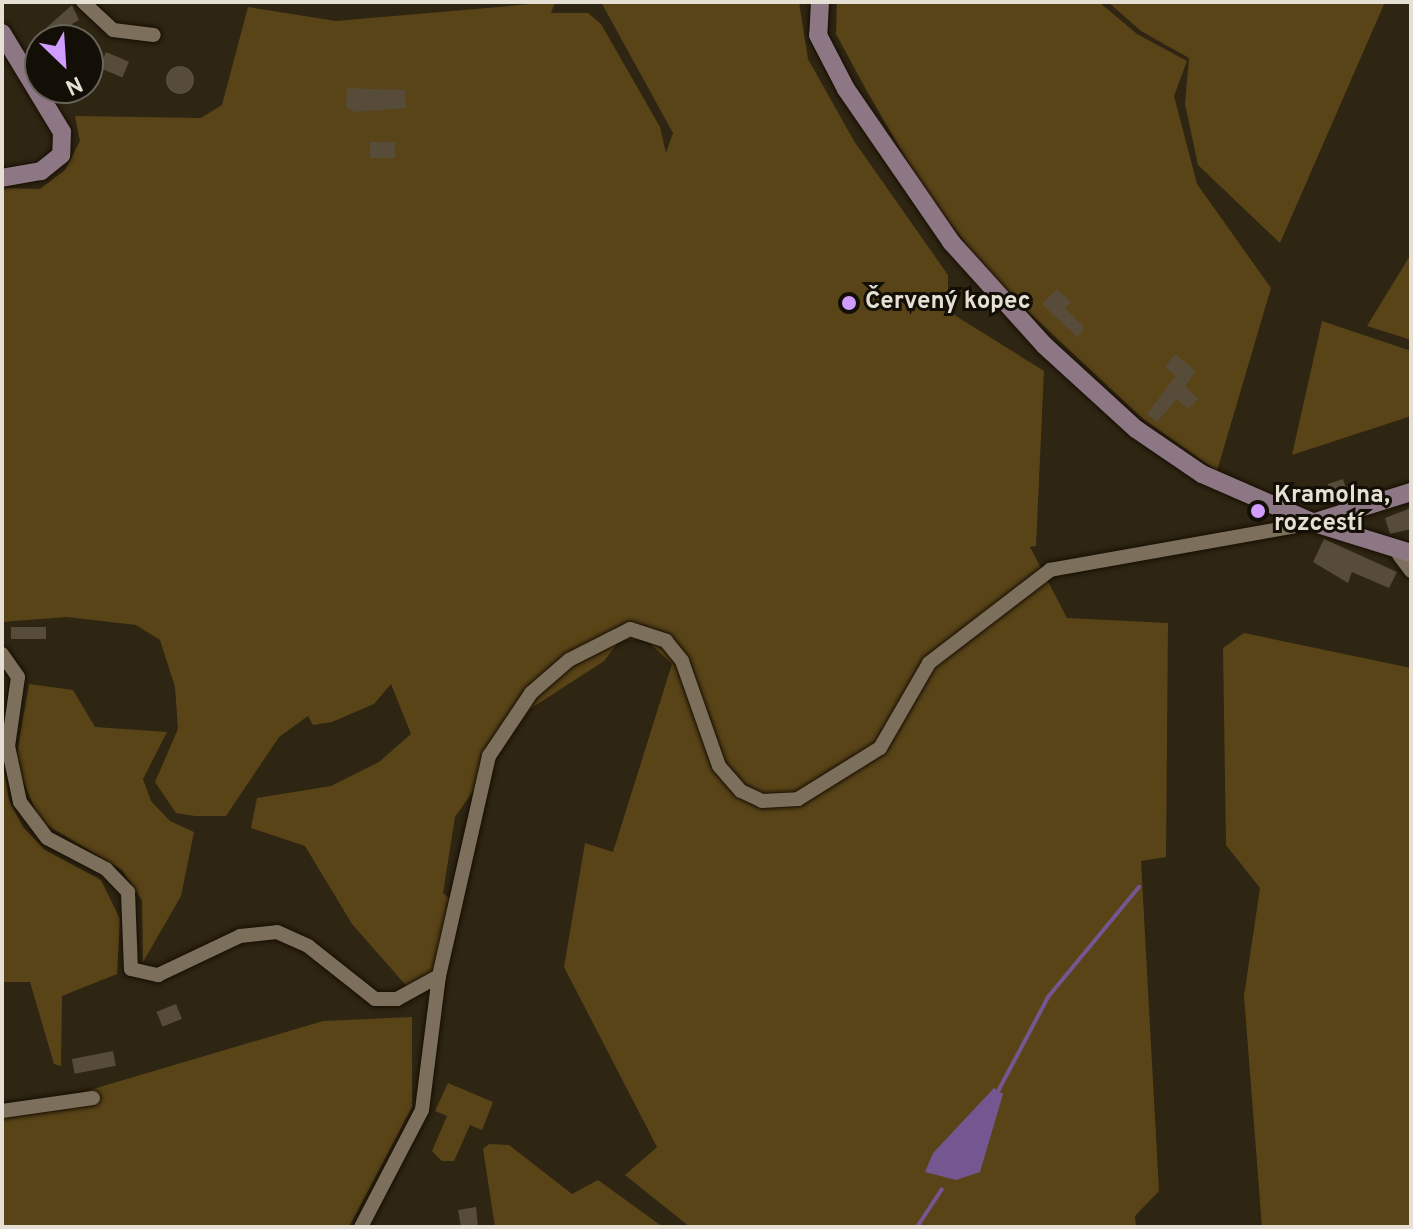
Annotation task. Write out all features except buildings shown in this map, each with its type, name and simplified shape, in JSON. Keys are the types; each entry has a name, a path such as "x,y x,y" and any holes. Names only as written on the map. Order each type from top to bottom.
{"street":[{"path":"83,2 113,30 154,35"},
{"path":"820,2 818,35 826,59 951,242 1013,312 1170,455 1314,523 1405,554 1411,571"},
{"path":"2,33 62,132 61,155 41,171 2,178"},
{"path":"361,1227 422,1110 438,1010 439,976 497,736 531,693 594,645 630,629 666,641 682,661 719,766 741,791 762,801 798,799 880,748 929,663 1050,570 1314,523 1411,492"},
{"path":"2,654 18,677 8,746 20,802 47,838 106,869 128,892 133,912 131,969 158,975 240,936 277,932 308,946 375,999 397,999 439,976"},
{"path":"2,1111 93,1098"}],"shaded area":[{"path":"555,2 551,13 588,13 601,24 660,127 666,153 673,133 601,2 799,2 808,59 854,141 948,275 948,311 1044,371 1036,546 1030,547 1067,618 1168,623 1166,857 1141,861 1159,1191 1135,1216 1136,1227 690,1227 625,1175 657,1147 564,967 585,843 613,852 672,664 645,639 620,640 604,661 530,709 455,817 443,893 452,901 434,973 410,990 352,924 305,846 251,828 257,798 331,786 379,762 411,734 391,684 374,704 332,722 313,725 308,716 279,737 226,816 176,813 155,782 178,729 175,687 160,640 136,625 67,617 2,622 2,188 40,189 65,170 80,141 75,116 201,118 222,105 248,7 336,21"},
{"path":"837,2 1099,2 1137,34 1187,61 1174,96 1197,184 1271,288 1217,471 1142,418 991,277 922,186 868,93 836,34"},
{"path":"1108,2 1385,2 1280,243 1198,165 1185,104 1189,58 1141,31"},
{"path":"1411,254 1411,340 1367,326"},
{"path":"1322,321 1411,351 1411,416 1292,455"},
{"path":"1244,633 1411,668 1411,1227 1262,1227 1244,996 1260,888 1226,845 1223,648"},
{"path":"29,684 73,690 95,727 167,732 143,779 151,801 170,821 194,832 181,896 143,962 142,900 122,870 40,821 22,778 17,754"},
{"path":"2,757 9,800 23,827 45,850 101,880 120,919 117,974 62,996 61,1066 54,1064 30,982 2,982"},
{"path":"412,1017 412,1107 349,1227 2,1227 2,1116 323,1021"},
{"path":"448,1083 493,1102 482,1130 470,1125 454,1161 442,1161 432,1151 447,1116 435,1111"},
{"path":"994,1088 1003,1094 980,1172 956,1180 925,1172 933,1153"},
{"path":"489,1144 509,1145 572,1194 598,1180 663,1227 495,1227 483,1149"}],"waterway":[{"path":"996,1095 1048,997 1139,887"},
{"path":"917,1227 942,1189"}],"place":[{"name":"Červený kopec","path":"849,303"},
{"name":"Kramolna, rozcestí","path":"1258,511"}]}
